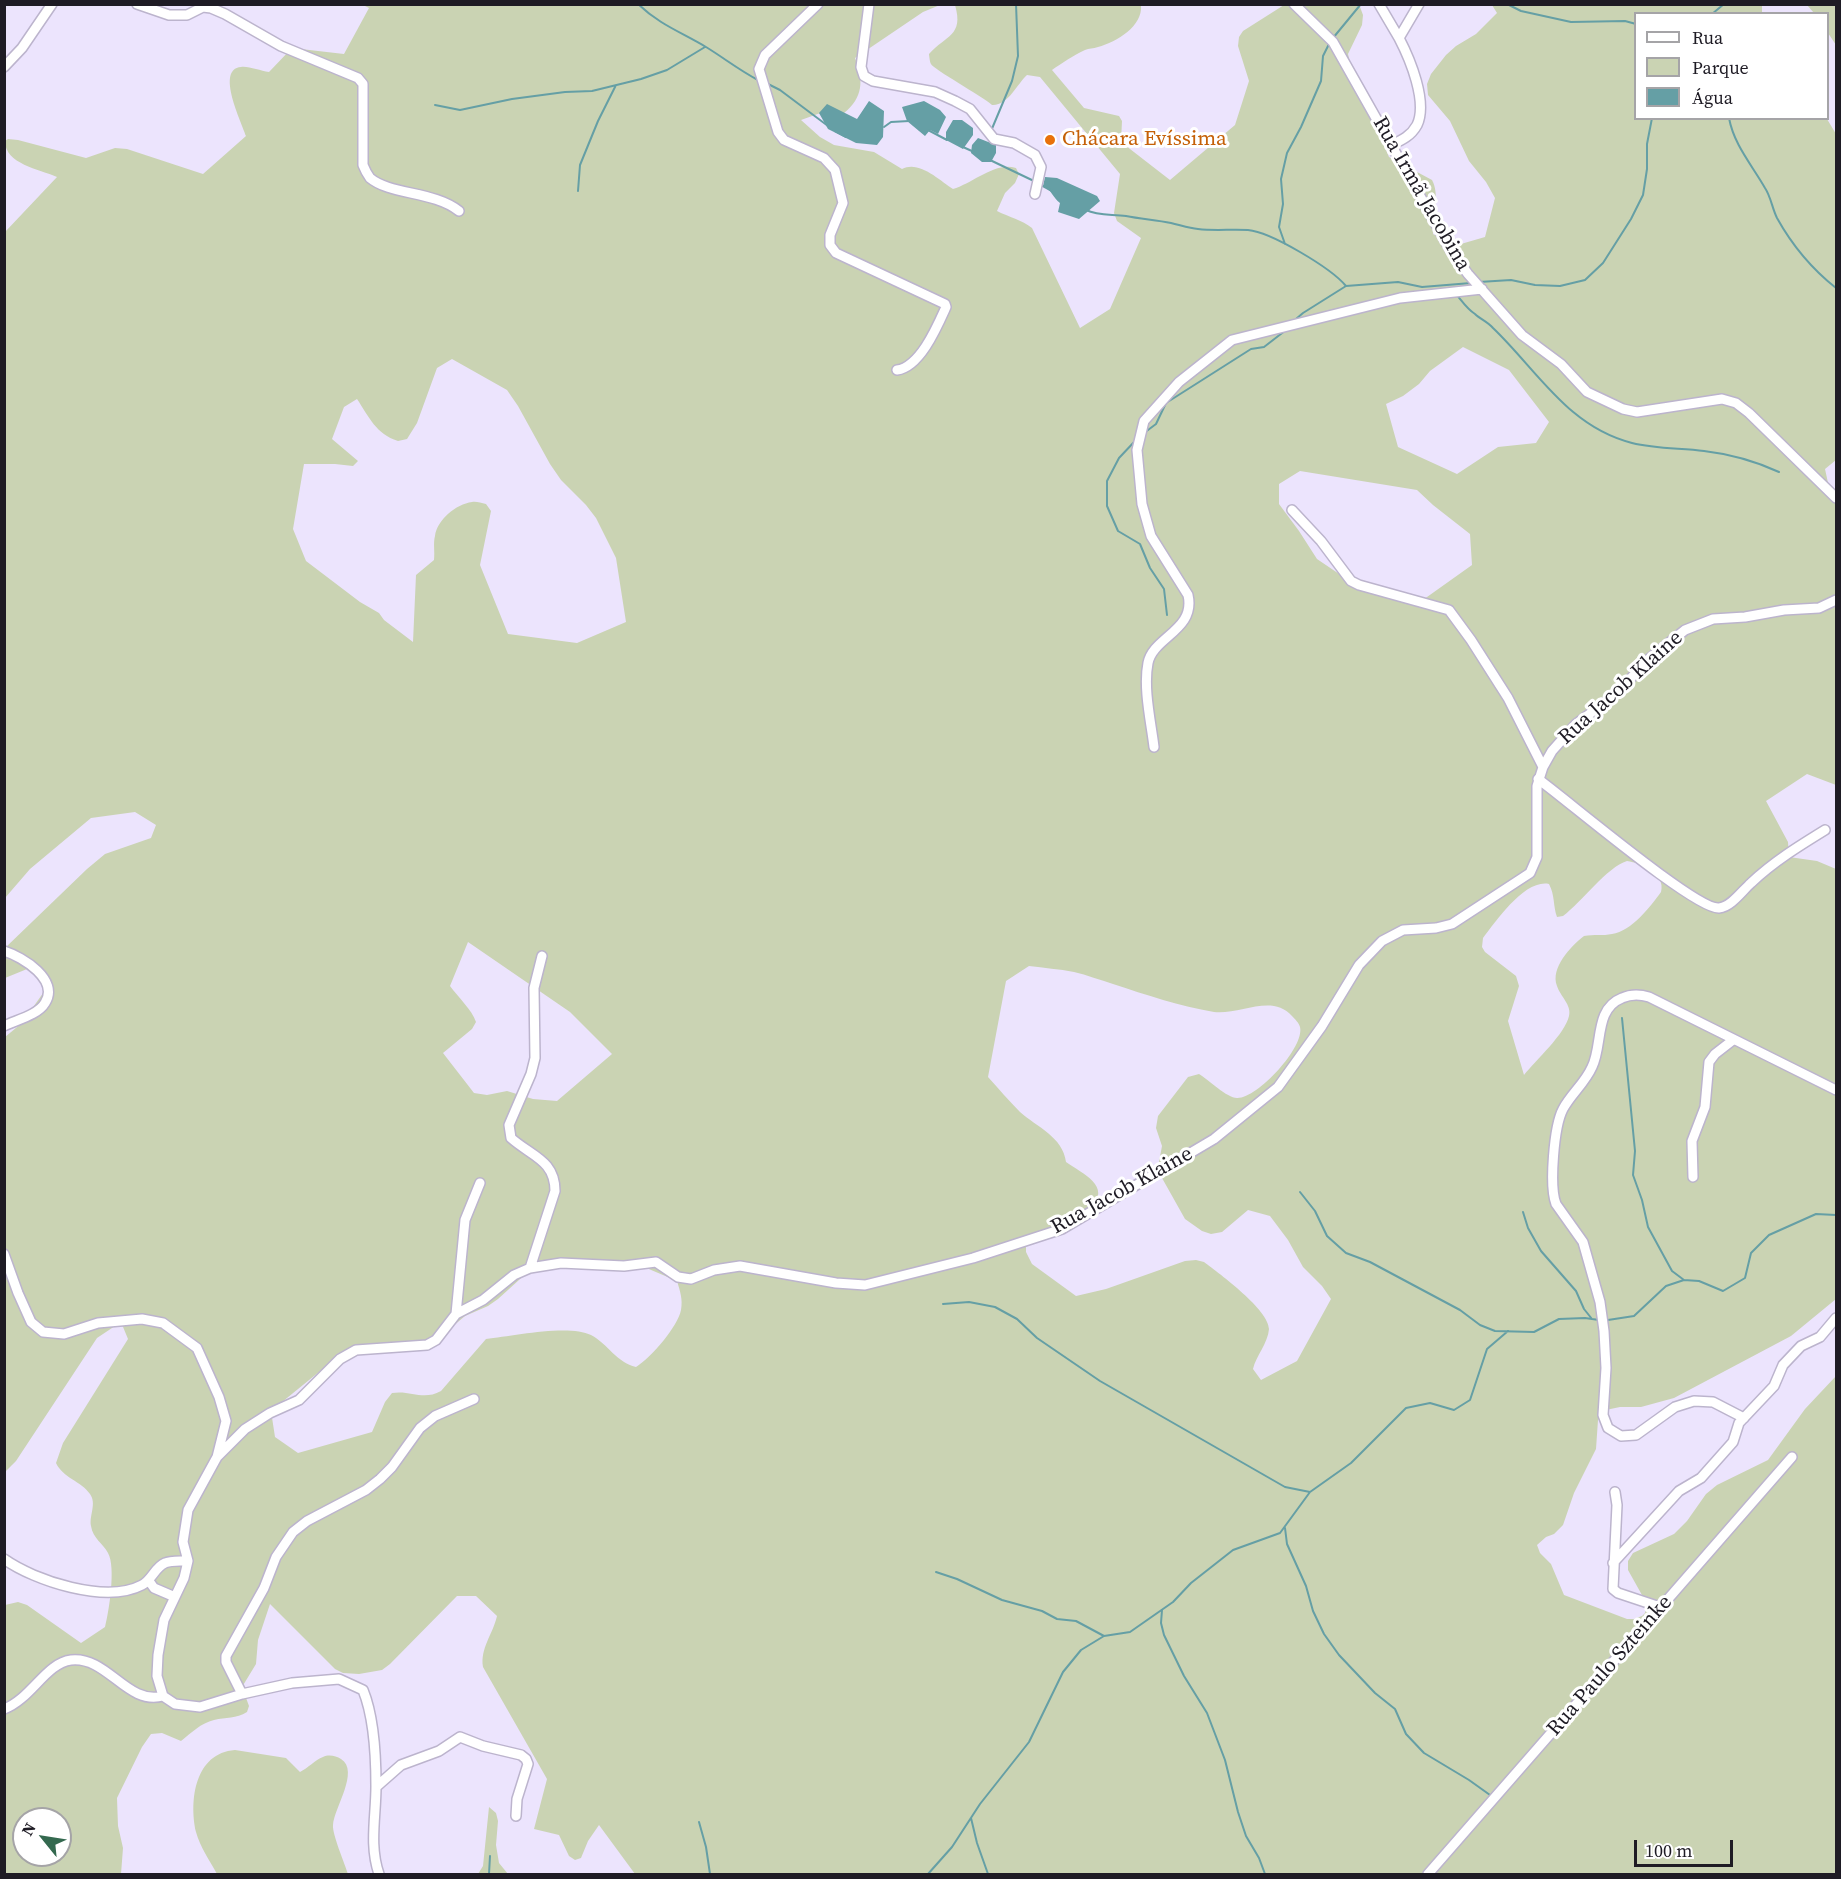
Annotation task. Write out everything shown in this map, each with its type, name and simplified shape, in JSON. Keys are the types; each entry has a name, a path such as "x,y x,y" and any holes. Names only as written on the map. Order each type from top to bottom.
{"street":[{"path":"4,67 22,48 52,4"},
{"path":"137,4 170,15 187,15 203,7 211,8 281,46 358,78 363,84 363,165 367,174 372,180 385,185 435,198 451,205 459,212"},
{"path":"818,4 765,55 759,69 761,83 778,132 784,140 824,158 835,170 843,204 830,235 831,245 836,253 945,304 946,308 933,336 910,365 905,369 897,370"},
{"path":"869,4 861,67 864,76 873,81 935,92 970,109 994,139 1014,143 1035,155 1041,167 1035,194"},
{"name":"Rua Irmã Jacobina","path":"1293,4 1333,42 1409,180 1452,251 1467,274 1522,335 1562,364 1587,392 1623,410 1637,412 1722,399 1736,403 1836,498"},
{"path":"1379,4 1412,61 1418,90 1420,115 1418,123 1406,138 1391,145"},
{"path":"1399,38 1419,4"},
{"path":"1154,747 1146,677 1148,660 1184,621 1190,605 1188,595 1151,536 1142,504 1137,450 1144,421 1179,382 1232,340 1400,298 1482,290"},
{"path":"1292,510 1321,541 1351,581 1368,588 1449,610 1472,640 1508,698 1543,767"},
{"name":"Rua Jacob Klaine","path":"217,1457 245,1430 270,1413 299,1400 340,1359 356,1350 426,1345 436,1340 456,1314 483,1300 514,1275 530,1268 561,1263 624,1266 656,1262 678,1277 691,1279 714,1270 740,1266 836,1283 865,1285 973,1258 1062,1229 1214,1139 1278,1088 1322,1026 1359,965 1382,941 1403,930 1436,928 1452,924 1530,873 1537,857 1538,779 1543,767 1552,751 1576,724 1615,695 1649,659 1685,630 1713,619 1819,608 1836,600"},
{"path":"1538,779 1684,892 1711,907 1720,908 1730,903 1751,882 1792,850 1825,830"},
{"path":"4,951 32,967 45,980 48,988 46,1003 37,1011 4,1026"},
{"path":"530,1268 555,1191 555,1180 552,1171 545,1164 511,1138 509,1125 531,1074 535,1058 534,988 542,956"},
{"path":"1744,1418 1713,1402 1694,1401 1675,1407 1636,1435 1621,1436 1608,1428 1603,1415 1606,1379 1605,1344 1597,1292 1583,1242 1556,1204 1552,1190 1560,1114 1591,1069 1602,1021 1607,1012 1617,1000 1632,994 1649,997 1836,1090"},
{"path":"1693,1177 1692,1140 1705,1107 1709,1062 1715,1054 1733,1040"},
{"path":"456,1314 465,1220 480,1183"},
{"path":"4,1254 6,1269 31,1323 43,1332 64,1334 98,1323 142,1319 163,1323 197,1348 219,1397 226,1421 217,1457 188,1510 183,1542 188,1561 184,1578 164,1620 158,1655 157,1676 163,1696 175,1704 200,1707 242,1694 292,1683 339,1679 363,1690 370,1707 376,1787 372,1840 379,1875"},
{"path":"1613,1563 1679,1491 1701,1478 1733,1442 1739,1423 1774,1386 1783,1365 1802,1346 1820,1337 1836,1318"},
{"path":"242,1694 226,1662 226,1656 264,1588 284,1543 307,1521 366,1490 380,1479 392,1467 420,1428 435,1416 474,1399"},
{"name":"Rua Paulo Szteinke","path":"1428,1875 1792,1457"},
{"path":"1615,1492 1617,1505 1612,1586 1615,1591 1660,1608"},
{"path":"4,1559 15,1567 46,1581 92,1592 131,1590 148,1581 162,1564 168,1561 188,1561"},
{"path":"148,1581 154,1588 175,1597"},
{"path":"4,1709 14,1706 55,1667 70,1660 98,1666 140,1696 154,1698 163,1696"},
{"path":"376,1787 401,1766 439,1751 463,1737 483,1746 521,1755 526,1759 528,1764 517,1799 516,1816"}],"green space":[{"path":"363,5 940,5 923,12 855,58 860,74 860,88 855,101 844,113 826,111 801,120 820,137 834,145 874,152 902,169 915,167 922,169 953,189 1001,167 1016,168 1019,174 1015,183 1005,193 997,211 1032,228 1080,328 1110,309 1141,238 1117,221 1114,213 1120,174 1040,77 1027,75 1003,102 992,105 931,64 929,54 955,29 957,15 955,5 1141,5 1138,20 1127,32 1105,45 1085,50 1052,70 1084,108 1119,116 1122,121 1121,142 1170,180 1235,125 1249,81 1238,46 1239,37 1243,31 1284,5 1356,5 1360,7 1363,15 1362,25 1348,54 1358,97 1376,126 1389,157 1432,180 1436,192 1433,234 1454,246 1485,237 1495,198 1486,182 1469,161 1450,121 1428,95 1427,84 1431,74 1446,55 1476,34 1497,13 1492,5 1762,5 1762,12 1634,12 1634,120 1828,120 1836,134 1836,460 1825,469 1830,492 1836,499 1836,785 1807,774 1766,801 1788,842 1789,857 1817,861 1836,869 1836,1299 1791,1336 1674,1398 1641,1407 1620,1407 1601,1411 1598,1420 1596,1449 1574,1493 1563,1525 1537,1545 1540,1553 1551,1564 1564,1595 1627,1619 1642,1616 1647,1604 1628,1570 1628,1561 1633,1553 1674,1534 1687,1521 1706,1494 1717,1485 1768,1460 1805,1409 1836,1376 1836,1874 635,1874 599,1825 588,1841 581,1858 575,1860 569,1856 559,1835 534,1829 547,1779 483,1667 483,1654 497,1616 476,1596 457,1596 390,1664 382,1670 359,1674 343,1673 335,1669 270,1604 258,1640 256,1664 242,1687 249,1706 247,1712 235,1717 209,1721 181,1741 162,1733 151,1734 142,1747 117,1798 118,1826 123,1848 121,1874 5,1874 5,1605 18,1602 27,1605 81,1643 105,1627 110,1601 111,1568 108,1553 92,1530 92,1498 56,1463 63,1443 128,1339 121,1322 97,1338 16,1461 5,1472 5,1037 22,1023 48,986 32,967 5,978 5,948 105,854 151,838 156,825 135,812 91,818 30,869 5,898 5,232 57,177 24,165 6,149 5,141 18,140 86,158 115,148 127,149 203,174 246,136 230,86 230,77 234,70 244,67 269,72 292,48 344,54 369,8","holes":["1463,347 1509,370 1549,422 1536,443 1498,447 1457,474 1398,447 1386,404 1403,396 1419,384 1430,371","452,359 507,390 561,480 596,518 616,558 626,622 577,643 508,634 480,565 491,511 486,504 479,502 466,503 454,509 439,524 434,542 434,560 416,575 413,642 384,620 379,613 360,602 306,561 293,529 304,464 353,466 358,461 332,439 344,407 357,399 369,418 384,434 398,441 407,439 417,423 437,368","1300,471 1417,490 1470,534 1472,565 1420,602 1351,582 1317,559 1279,504 1279,484","1627,861 1652,870 1660,880 1661,892 1640,918 1627,928 1612,934 1584,936 1563,958 1556,972 1556,979 1558,990 1569,1008 1569,1016 1556,1039 1524,1075 1508,1021 1519,986 1516,976 1485,952 1482,947 1483,938 1512,902 1531,888 1540,884 1549,884 1557,917 1563,916 1611,870","468,942 570,1012 612,1054 557,1101 533,1099 507,1091 487,1095 474,1093 443,1053 472,1029 476,1022 450,986","1029,966 1074,972 1163,1000 1214,1012 1265,1005 1275,1006 1284,1009 1297,1021 1300,1036 1288,1059 1256,1090 1237,1098 1223,1092 1199,1074 1188,1077 1158,1116 1156,1128 1162,1146 1159,1162 1162,1178 1185,1219 1202,1231 1211,1234 1222,1232 1248,1210 1270,1216 1288,1240 1303,1267 1331,1299 1297,1361 1261,1380 1253,1369 1268,1334 1267,1321 1253,1303 1204,1262 1185,1261 1106,1289 1076,1296 1032,1264 1026,1252 1026,1241 1091,1208 1097,1200 1098,1193 1093,1181 1066,1162 1064,1153 1055,1139 1020,1112 988,1077 1006,981","630,1261 677,1281 682,1302 679,1317 669,1333 649,1357 636,1367 623,1362 591,1335 581,1332 540,1332 486,1339 441,1391 428,1395 392,1393 385,1402 372,1432 298,1453 275,1437 271,1411 346,1350 436,1344 465,1316 498,1299 530,1270"]},
{"path":"1807,5 1836,5 1836,45 1829,34 1829,12 1813,12"},
{"path":"235,1750 286,1758 300,1772 323,1757 332,1756 341,1759 348,1772 347,1781 334,1818 333,1829 348,1874 217,1874 196,1832 195,1793 203,1769 211,1760 222,1753"},
{"path":"489,1807 496,1813 498,1821 496,1845 499,1863 508,1874 478,1874 483,1866"}],"water":[{"path":"869,101 884,111 883,137 877,145 856,143 828,129 819,113 827,104 857,119"},
{"path":"924,101 940,110 946,117 938,134 930,130 925,136 907,121 902,107"},
{"path":"953,120 962,120 973,128 973,135 963,149 946,140 946,132"},
{"path":"978,138 996,145 996,153 991,162 982,162 971,153 972,145"},
{"path":"1045,177 1057,178 1097,196 1100,201 1079,219 1058,212 1060,203 1043,186"}],"waterway":[{"path":"638,4 663,23 758,80"},
{"path":"991,131 1012,81 1018,56 1016,4"},
{"path":"1333,38 1361,4"},
{"path":"1507,4 1521,11 1571,22 1625,21 1634,23"},
{"path":"1714,12 1724,4"},
{"path":"1285,244 1279,227 1283,204 1281,179 1287,153 1321,81 1323,56 1330,42"},
{"path":"435,105 460,110 512,99 592,91 667,70 705,47"},
{"path":"766,83 780,90 828,126"},
{"path":"578,191 580,165 616,85"},
{"path":"1479,282 1511,280 1535,285 1560,286 1585,280 1603,263 1631,219 1643,195 1647,169 1647,144 1652,120"},
{"path":"1729,120 1739,146 1767,191 1783,228 1811,265 1836,288"},
{"path":"884,127 891,122 909,121"},
{"path":"928,130 947,140"},
{"path":"835,131 846,137"},
{"path":"963,147 974,152"},
{"path":"990,160 1036,182"},
{"path":"1041,185 1052,191"},
{"path":"1086,210 1198,229 1258,232 1300,252 1328,270 1346,286"},
{"path":"1296,319 1346,286 1398,282 1422,287 1471,283"},
{"path":"1456,294 1470,310 1509,344 1571,411 1589,424 1609,435 1632,443 1723,454 1752,461 1779,472"},
{"path":"1144,433 1156,424 1166,403 1251,349 1264,347 1286,330"},
{"path":"1135,441 1119,458 1107,481 1107,506 1118,531 1140,544 1150,568 1164,589 1167,615"},
{"path":"1622,1018 1635,1151 1633,1175 1648,1227 1672,1271 1684,1280"},
{"path":"1300,1192 1315,1211 1327,1236 1346,1253 1370,1262 1460,1310 1480,1325 1495,1331 1534,1332 1559,1319 1599,1320"},
{"path":"1523,1212 1528,1228 1541,1251 1576,1291 1584,1309 1592,1319"},
{"path":"1608,1320 1634,1316 1666,1286 1684,1280 1699,1281 1723,1291 1745,1278 1751,1253 1769,1235 1816,1214 1836,1215"},
{"path":"943,1304 969,1302 995,1307 1017,1319 1037,1338 1100,1381 1285,1487 1310,1492"},
{"path":"928,1874 952,1847 980,1804 1029,1742 1063,1672 1081,1650 1104,1636 1130,1632 1173,1602 1191,1583 1233,1550 1280,1533 1310,1492 1351,1463 1406,1408 1430,1403 1454,1410 1470,1400 1487,1349 1508,1331"},
{"path":"1285,1528 1287,1544 1306,1586 1313,1611 1324,1634 1339,1655 1375,1693 1395,1709 1406,1734 1424,1753 1490,1795"},
{"path":"936,1572 1002,1600 1042,1611 1057,1619 1076,1621 1104,1636"},
{"path":"1162,1610 1161,1623 1164,1635 1184,1676 1207,1713 1225,1760 1246,1836 1265,1874"},
{"path":"971,1818 988,1874"},
{"path":"699,1822 710,1874"},
{"path":"489,1874 490,1856"}],"place":[{"name":"Chácara Evíssima","path":"1050,140"}]}
